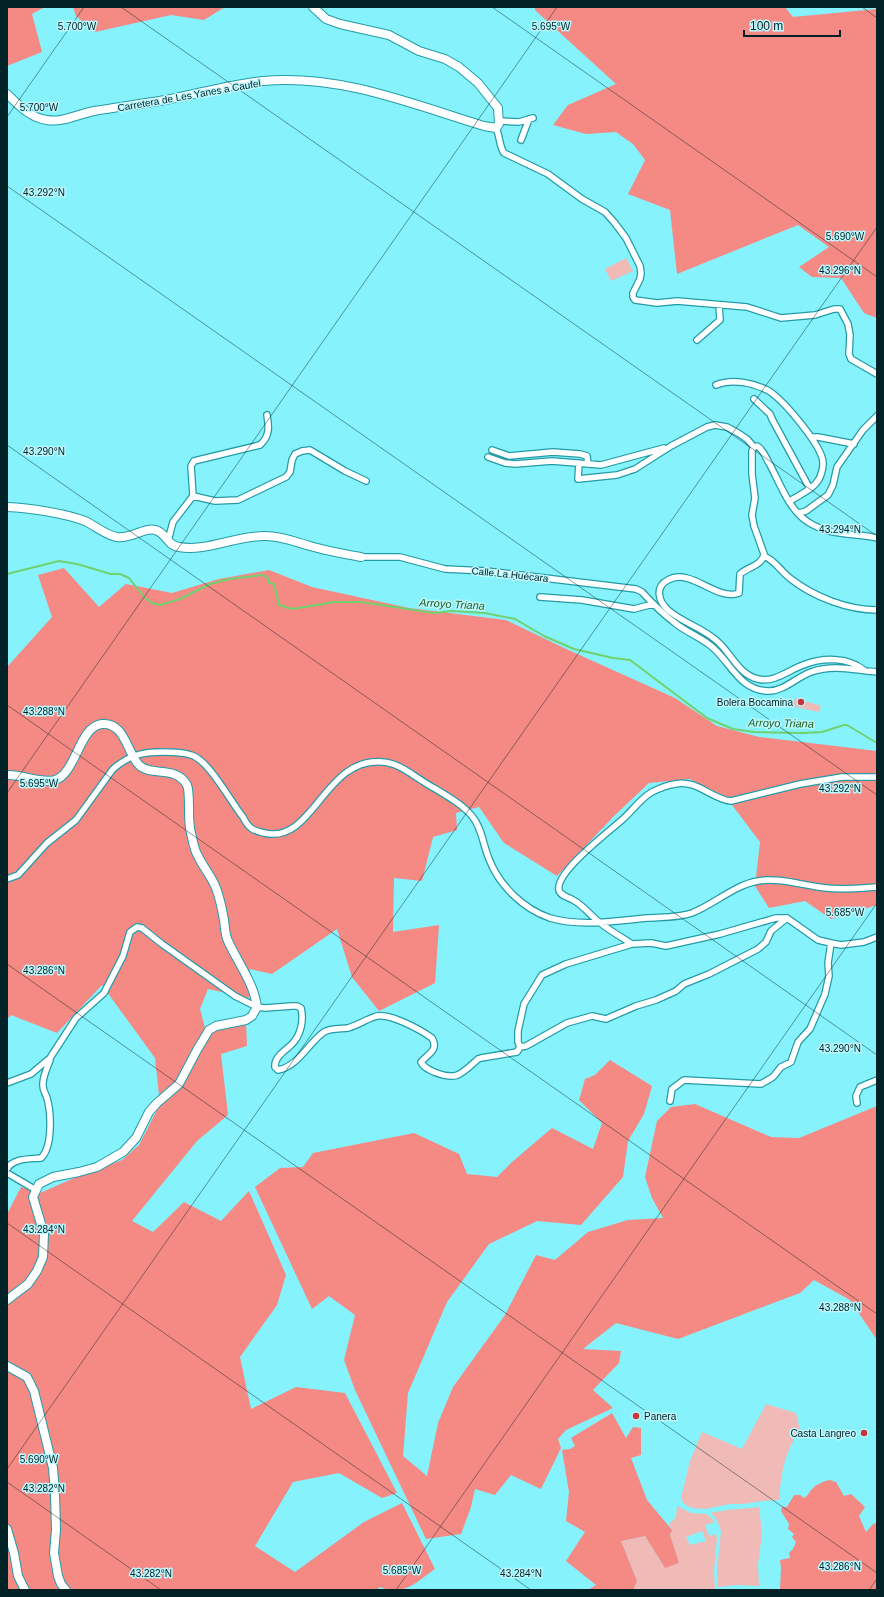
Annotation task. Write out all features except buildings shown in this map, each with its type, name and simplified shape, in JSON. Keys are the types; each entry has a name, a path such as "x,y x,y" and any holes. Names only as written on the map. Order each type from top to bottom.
{"street":[{"path":"312,7 326,18 340,24 389,35 419,51 445,59 459,67 478,83 498,108 497,124 504,153 548,174 582,199 605,212 626,238 640,266 640,279 633,293 635,300 657,303 677,301 747,307 782,318 815,315 834,309 840,309 848,324 850,335 849,354 851,359 877,374"},
{"name":"Carretera de Les Yanes a Caufel","path":"7,94 23,110 34,117 47,120 59,120 92,112 164,100 248,83 301,80 324,82 368,90 484,126 497,124"},
{"path":"497,124 519,122 531,118 521,140"},
{"path":"697,340 720,320 719,305"},
{"path":"716,385 739,382 751,383 770,392 777,397 811,437 819,450 823,464 819,480 810,489 790,501"},
{"path":"754,399 770,414 810,489"},
{"path":"166,540 169,537 173,522 193,496 191,466 194,461 260,445 265,440 269,428 267,415"},
{"path":"799,513 806,511 828,495 833,486 837,467 864,430 877,416"},
{"path":"579,463 578,479 617,475 636,469 671,446 707,427 715,425 727,427 747,439 754,447 757,446 760,448 794,510 807,522 822,530 840,534 862,535 877,538"},
{"path":"811,437 854,444"},
{"path":"488,458 515,464 552,461 601,465 671,446"},
{"path":"754,447 752,451 752,474 755,498 752,515 764,556 775,562 792,580 824,598 858,609 877,610"},
{"path":"193,496 215,501 238,500 286,477 290,472 292,460 295,454 310,450 345,471 366,481"},
{"path":"492,450 509,456 553,452 580,454 586,456 588,464"},
{"path":"7,507 41,510 85,521 117,537 126,538 147,531 156,530 160,532 169,544 178,547 198,547 242,537 268,536 361,557"},
{"name":"Calle La Ḥuécara","path":"361,557 400,556 445,569 486,570 629,588 642,592 674,623 711,646 738,678 751,687 770,691 777,690 810,672 829,668 849,667 877,672"},
{"path":"764,556 760,562 740,574 739,593 734,596 688,578 677,578 669,579 664,582 660,588 660,600 671,612 718,641 745,674 750,677 767,680 775,678 810,662 833,659 857,664 864,670"},
{"name":"Calle La Ḥuécara","path":"540,597 582,600 634,609 654,604"},
{"path":"7,775 17,775 42,780 55,780 66,772 86,736 102,724 109,725 118,730 124,737 133,756 140,766 146,769 173,773 182,778 188,786 190,830 197,855 215,886 221,904 227,940 255,994 257,1007 252,1016 246,1020 216,1026 209,1030 179,1084 149,1112 136,1138 123,1152 97,1167 53,1177 39,1184 33,1197 44,1234 43,1257 37,1271 28,1284 7,1300"},
{"path":"7,879 18,874 46,843 76,820 113,769 133,756 146,752 171,752 193,755 207,765 252,829 266,834 284,834 298,826 341,774 360,764 382,761 399,766 465,808 474,818 481,832 489,859 497,876 508,889 528,907 550,917 575,922 598,922 689,914 707,907 741,886 759,880 781,880 800,885 830,888 877,887"},
{"path":"632,944 598,922 574,900 561,894 559,886 576,861 595,842 623,820 650,792 675,784 687,783 708,791 722,800 731,801 800,784 842,777 877,777"},
{"path":"520,1047 518,1042 518,1031 524,1004 542,975 566,964 632,944 651,943 666,946 720,934 776,918 787,918 818,940 831,944 842,945 864,942 877,937"},
{"path":"7,1169 10,1164 41,1158 46,1152 50,1132 50,1119 48,1099 42,1084 50,1058 76,1018 104,993 123,956 130,932 137,927 142,928 235,996 257,1007 297,1006 301,1008 301,1027 292,1044 282,1052 276,1062 275,1067 278,1070 295,1062 324,1032 350,1027 374,1016 380,1015 390,1016 432,1038 435,1043 435,1047 422,1062 427,1069 444,1076 455,1076 460,1074 478,1059 517,1052 520,1047 526,1046 574,1020 592,1016 606,1019 662,997 684,984 709,974 758,949 766,942 771,930 787,918"},
{"path":"670,1101 672,1089 684,1080 761,1084 773,1077 781,1067 791,1062 798,1042 810,1029 825,994 829,976 828,963 831,944"},
{"path":"7,1084 31,1074 50,1058"},
{"path":"857,1103 856,1096 860,1087 877,1080"},
{"path":"7,1173 36,1190"},
{"path":"7,1366 27,1377 34,1391 53,1468 56,1515 54,1553 58,1576 61,1584 66,1590"},
{"path":"7,1528 14,1553 18,1576 25,1590"}],"shaded area":[{"path":"7,7 45,7 32,14 42,52 7,66"},
{"path":"73,7 225,7 204,20 171,15 95,32 76,16"},
{"path":"534,7 785,7 793,17 877,9 877,318 864,313 841,278 812,277 799,267 829,247 798,225 677,274 670,210 628,194 645,160 633,144 616,132 586,134 553,125 568,105 616,84 536,11"},
{"path":"626,258 633,271 611,281 605,269"},
{"path":"64,568 99,607 126,584 172,593 219,579 269,570 312,587 409,608 506,620 675,698 717,726 759,737 877,751 877,905 831,919 805,901 769,908 755,886 760,842 726,797 690,779 649,783 614,816 557,876 504,843 479,807 456,813 457,830 433,837 422,881 394,878 393,932 439,925 435,983 379,1011 352,977 337,929 272,974 250,969 249,998 208,989 200,1009 205,1028 246,1022 247,1046 221,1054 228,1115 197,1141 132,1221 153,1232 184,1202 221,1221 249,1191 286,1275 277,1305 240,1357 251,1409 296,1387 345,1393 397,1493 382,1498 339,1473 293,1482 255,1546 295,1572 364,1522 402,1503 435,1569 409,1587 396,1590 388,1590 380,1587 376,1590 7,1590 7,1214 21,1187 40,1193 74,1178 122,1160 139,1145 160,1104 155,1058 102,985 57,1033 11,1015 7,1019 7,670 8,666 52,617 38,575"},
{"name":"Bolera Bocamina","path":"796,698 821,706 819,712 791,706"},
{"path":"610,1060 652,1086 644,1114 628,1141 623,1177 581,1225 537,1221 489,1244 447,1302 408,1393 403,1456 427,1476 438,1423 453,1387 505,1315 536,1255 555,1260 588,1232 628,1220 663,1218 652,1198 645,1177 657,1121 671,1107 695,1104 771,1137 799,1138 877,1106 877,1340 850,1300 814,1280 800,1293 678,1339 616,1323 583,1349 621,1351 619,1363 593,1390 613,1408 566,1430 558,1439 561,1448 541,1489 511,1475 495,1495 475,1489 471,1507 461,1534 426,1539 355,1390 344,1360 355,1315 329,1296 312,1309 255,1187 280,1168 303,1167 313,1153 414,1133 459,1154 467,1174 497,1177 512,1162 552,1128 593,1149 602,1123 579,1100 585,1079 595,1075"},
{"path":"766,1404 796,1413 800,1430 794,1439 784,1464 779,1500 730,1504 705,1509 692,1508 684,1504 681,1498 690,1461 702,1432 742,1449"},
{"path":"612,1413 626,1438 633,1427 641,1428 641,1455 631,1458 647,1500 672,1530 670,1535 679,1563 665,1568 645,1536 621,1541 637,1581 633,1590 588,1590 596,1585 566,1561 585,1532 566,1521 569,1492 562,1450 570,1449 575,1446 571,1438"},
{"path":"830,1480 836,1482 844,1496 851,1494 865,1507 859,1516 866,1532 874,1523 877,1524 877,1590 780,1590 780,1560 790,1558 789,1553 793,1549 796,1542 792,1537 794,1534 788,1529 789,1524 781,1511 782,1507 787,1507 794,1495 800,1495 804,1498 816,1485"},
{"path":"677,1506 691,1513 707,1514 715,1522 705,1525 709,1536 716,1534 717,1539 714,1571 715,1590 633,1590 637,1581 621,1541 645,1536 664,1567 679,1563 670,1535 672,1530 669,1524 676,1517","holes":["702,1531 706,1541 690,1545 686,1537"]},
{"path":"759,1507 762,1534 758,1564 759,1586 736,1585 718,1587 717,1571 721,1531 717,1520 711,1513"}],"waterway":[{"name":"Arroyo Triana","path":"7,574 59,561 77,564 111,574 120,574 129,578 144,597 152,603 160,605 180,599 210,584 230,579 263,575 268,578 269,583 274,584 279,605 292,609 335,602 361,602 434,613 452,611 485,613 515,619 544,636 574,649 613,658 630,660 707,718 733,729 754,732 803,733 822,732 847,725 877,743"}],"place":[{"name":"Bolera Bocamina","path":"801,702"},
{"name":"Panera","path":"636,1416"},
{"name":"Casta Langreo","path":"864,1433"}]}
